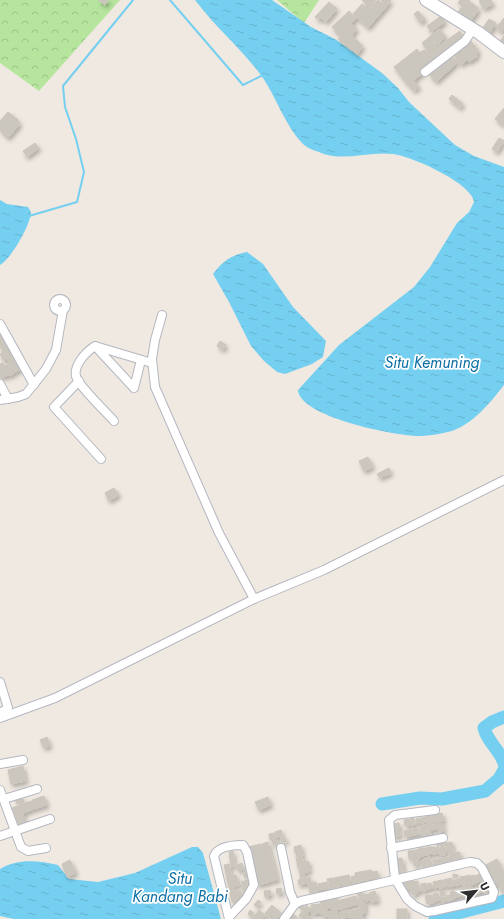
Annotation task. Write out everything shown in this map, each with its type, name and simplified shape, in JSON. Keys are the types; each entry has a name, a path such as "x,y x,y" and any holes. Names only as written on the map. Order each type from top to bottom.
{"main road":[{"path":"433,2 504,52"}],"street":[{"path":"425,72 465,41 473,30"},
{"path":"0,384 4,400 22,396 34,385 46,369 56,350 64,310"},
{"path":"162,316 153,346 152,363 156,387 219,533 254,599"},
{"path":"0,324 34,385"},
{"path":"95,346 152,363"},
{"path":"95,346 134,388 141,360"},
{"path":"95,346 84,355 76,368 76,378 114,421"},
{"path":"79,381 54,407 101,458"},
{"path":"0,718 55,698 254,599 324,570 504,480"},
{"path":"0,682 8,706 7,710 0,713"},
{"path":"0,764 24,760"},
{"path":"4,799 37,789"},
{"path":"0,790 23,850 28,851 46,848"},
{"path":"284,919 295,904 301,901 395,879 474,862 482,868 494,894 492,898 427,912 415,906 407,899 395,879 388,823 391,817 395,815 435,810"},
{"path":"0,836 50,819"},
{"path":"390,848 443,838"},
{"path":"243,845 247,852 254,885 246,899 229,918 214,856 217,851 222,849 243,845"},
{"path":"281,848 290,892 295,904"}],"green space":[{"path":"0,0 120,0 39,91 0,63"},
{"path":"277,0 319,0 304,23"}],"water":[{"name":"Situ Kemuning","path":"195,0 272,0 311,27 335,39 382,73 398,88 409,102 455,145 474,156 504,167 504,385 487,405 467,423 452,431 429,435 416,436 388,432 349,423 330,416 314,408 303,400 298,390 339,345 414,287 430,267 457,223 469,212 474,202 471,195 463,187 440,172 402,156 384,153 341,157 324,154 307,147 296,136 263,78"},
{"path":"0,200 7,204 28,207 31,212 28,224 20,241 15,249 0,265"},
{"path":"247,252 263,264 293,307 326,341 323,357 312,364 285,374 277,372 264,361 251,346 213,274 227,260 236,255"},
{"name":"Situ Kandang Babi","path":"192,847 198,847 203,853 221,919 14,919 0,916 0,869 14,863 29,861 58,865 69,879 98,882 135,873"}],"building":[{"path":"98,0 109,0 105,5"},
{"path":"362,0 376,0 369,8"},
{"path":"378,0 387,6 368,28 353,14 362,4 369,10"},
{"path":"381,0 390,0 391,1 387,6"},
{"path":"460,0 470,0 465,8 458,3"},
{"path":"491,0 493,4 484,9 479,1"},
{"path":"329,2 337,9 326,22 321,18 319,20 315,17"},
{"path":"470,2 474,5 463,20 456,15 461,8 464,10"},
{"path":"474,5 478,8 478,11 469,23 463,20"},
{"path":"349,11 356,19 339,35 332,27"},
{"path":"418,11 425,19 421,23 414,14"},
{"path":"441,16 445,22 431,32 427,26"},
{"path":"504,18 504,30 502,32 496,28"},
{"path":"489,19 496,23 489,34 482,29"},
{"path":"351,24 357,29 353,34 348,29"},
{"path":"347,29 353,35 345,45 338,39"},
{"path":"439,29 446,37 429,52 422,43"},
{"path":"460,31 466,40 437,62 430,52"},
{"path":"504,36 504,48 498,43"},
{"path":"352,37 359,42 352,51 346,45"},
{"path":"471,41 479,52 476,54 478,56 469,62 467,60 461,65 453,53"},
{"path":"359,43 363,46 357,55 353,51"},
{"path":"417,49 420,53 424,50 435,63 408,85 394,67"},
{"path":"449,55 457,63 436,82 429,74"},
{"path":"414,81 419,87 414,91 409,85"},
{"path":"452,95 463,104 460,108 449,99"},
{"path":"504,108 504,126 495,119"},
{"path":"8,112 17,119 20,124 8,138 0,130 0,121"},
{"path":"499,138 504,141 497,152 492,149"},
{"path":"35,143 39,148 27,157 23,151"},
{"path":"0,334 7,346 2,349 0,347"},
{"path":"220,341 226,345 223,350 217,346"},
{"path":"7,347 13,359 8,361 7,359 3,360 0,354 3,352 2,349"},
{"path":"14,359 16,364 19,362 22,368 10,376 5,366"},
{"path":"3,363 9,375 0,378 0,364"},
{"path":"368,457 373,467 364,471 359,461"},
{"path":"389,468 391,473 380,478 377,474"},
{"path":"114,488 119,495 109,501 105,493"},
{"path":"47,737 50,746 44,748 40,740"},
{"path":"23,766 26,781 11,784 8,770"},
{"path":"44,796 47,805 35,809 32,800"},
{"path":"22,797 24,802 17,804 15,800"},
{"path":"268,797 271,805 259,810 255,802"},
{"path":"31,801 34,809 16,816 12,808"},
{"path":"442,813 444,821 427,824 426,816"},
{"path":"23,814 26,824 19,826 16,817"},
{"path":"426,817 427,822 421,823 420,818"},
{"path":"414,818 415,825 411,826 410,819"},
{"path":"419,818 420,823 417,824 416,819"},
{"path":"409,819 410,825 405,826 404,820"},
{"path":"399,823 400,836 394,837 393,824"},
{"path":"436,823 438,829 431,830 430,824"},
{"path":"429,824 431,836 422,838 420,826"},
{"path":"438,824 443,824 444,831 439,832"},
{"path":"418,828 420,834 405,837 404,831"},
{"path":"281,830 283,836 276,837 275,832"},
{"path":"274,833 275,839 270,840 269,834"},
{"path":"281,838 286,838 286,842 281,842"},
{"path":"276,839 278,843 274,845 272,842"},
{"path":"268,842 278,880 271,881 262,844"},
{"path":"445,842 446,845 437,846 437,843"},
{"path":"452,842 453,853 448,854 446,843"},
{"path":"261,844 270,882 258,885 248,847"},
{"path":"301,845 302,851 295,853 294,847"},
{"path":"427,847 431,847 431,854 428,855"},
{"path":"431,847 435,847 436,854 432,854"},
{"path":"436,847 439,847 439,853 436,853"},
{"path":"445,847 445,855 440,855 440,848"},
{"path":"419,848 427,848 428,855 420,856"},
{"path":"419,849 420,858 416,858 415,850"},
{"path":"414,850 415,859 409,859 408,851"},
{"path":"233,851 235,866 231,866 229,852"},
{"path":"302,852 303,856 297,857 296,853"},
{"path":"460,852 460,862 456,863 454,853"},
{"path":"452,854 455,865 451,866 449,855"},
{"path":"302,857 303,861 297,862 296,858"},
{"path":"430,857 431,861 425,862 425,858"},
{"path":"448,857 449,863 444,864 443,858"},
{"path":"402,858 404,872 397,873 395,859"},
{"path":"442,858 444,865 440,866 438,859"},
{"path":"418,859 418,865 414,866 413,860"},
{"path":"438,859 439,865 435,865 433,860"},
{"path":"497,859 504,872 503,894 498,884 494,886 484,866"},
{"path":"70,860 76,873 67,877 62,864"},
{"path":"425,860 426,868 423,869 421,861"},
{"path":"308,861 310,865 304,867 303,862"},
{"path":"302,862 303,867 298,868 297,863"},
{"path":"432,862 432,866 428,867 428,863"},
{"path":"242,863 244,869 238,871 237,865"},
{"path":"229,864 237,900 232,902 224,865"},
{"path":"309,867 310,871 305,873 303,868"},
{"path":"299,869 302,869 305,879 310,877 311,882 299,885 298,880 301,879"},
{"path":"371,870 372,873 366,874 365,871"},
{"path":"364,871 365,874 355,876 355,873"},
{"path":"377,871 379,878 373,879 372,872"},
{"path":"247,872 248,877 245,878 243,873"},
{"path":"371,874 372,879 361,881 360,876"},
{"path":"453,874 458,875 457,878 453,877"},
{"path":"480,874 482,881 477,882 475,876"},
{"path":"236,875 238,880 233,881 232,876"},
{"path":"349,875 350,877 335,881 334,878"},
{"path":"469,875 472,884 469,885 466,876"},
{"path":"474,875 477,883 472,885 470,876"},
{"path":"359,876 360,882 352,883 351,877"},
{"path":"466,876 468,884 463,886 460,877"},
{"path":"411,877 412,881 409,882 410,889 407,890 406,887 403,888 398,879"},
{"path":"333,878 334,881 328,882 327,879"},
{"path":"349,878 350,881 330,886 329,883"},
{"path":"452,878 456,885 449,887 447,879"},
{"path":"447,879 448,886 445,887 443,880"},
{"path":"461,879 462,884 456,886 455,880"},
{"path":"248,880 249,884 243,886 241,882"},
{"path":"442,880 443,888 439,888 437,881"},
{"path":"239,881 240,885 236,886 235,882"},
{"path":"418,881 418,886 415,886 416,895 412,895 410,882"},
{"path":"436,881 438,887 434,888 433,882"},
{"path":"316,882 319,895 311,896 308,884"},
{"path":"327,882 328,888 319,890 318,884"},
{"path":"350,882 352,889 344,891 342,884"},
{"path":"426,883 427,890 423,891 421,884"},
{"path":"431,883 433,888 428,889 427,884"},
{"path":"340,885 341,891 336,893 335,886"},
{"path":"489,885 490,892 484,893 484,886"},
{"path":"248,886 250,891 244,893 242,887"},
{"path":"334,886 336,891 331,893 328,889"},
{"path":"420,886 421,891 417,892 416,887"},
{"path":"471,886 472,888 462,890 462,887"},
{"path":"482,887 483,892 478,893 477,888"},
{"path":"281,888 282,893 277,894 276,889"},
{"path":"477,888 478,893 473,894 472,889"},
{"path":"472,889 473,894 469,895 468,890"},
{"path":"240,890 242,896 238,898 236,892"},
{"path":"270,890 271,895 265,897 264,891"},
{"path":"362,890 364,900 359,900 357,891"},
{"path":"461,890 466,890 467,896 462,896"},
{"path":"375,891 378,901 371,902 369,893"},
{"path":"444,891 445,895 441,896 440,892"},
{"path":"455,891 456,898 452,899 450,892"},
{"path":"460,891 461,896 456,897 455,892"},
{"path":"438,893 440,900 435,901 433,894"},
{"path":"368,894 371,900 366,901 364,895"},
{"path":"432,895 434,903 427,904 425,896"},
{"path":"451,895 452,900 447,901 446,896"},
{"path":"336,896 337,903 331,904 330,897"},
{"path":"356,896 358,904 343,908 341,900"},
{"path":"445,897 446,901 442,902 440,898"},
{"path":"258,900 261,902 257,907 254,905"},
{"path":"320,900 324,900 326,910 322,910"},
{"path":"329,900 331,908 326,909 325,901"},
{"path":"340,900 342,909 339,909 337,901"},
{"path":"364,901 366,907 360,909 358,902"},
{"path":"320,904 321,913 312,914 311,905"},
{"path":"337,904 338,910 332,911 331,905"},
{"path":"272,905 276,909 270,917 265,913"},
{"path":"301,905 304,907 302,910 299,908"},
{"path":"306,905 311,909 303,919 299,916"},
{"path":"365,908 365,913 351,916 350,911"},
{"path":"277,909 281,913 277,919 271,919"},
{"path":"397,909 407,909 407,919 397,919"},
{"path":"250,910 254,913 251,917 248,914"},
{"path":"259,910 265,915 262,919 252,919"},
{"path":"348,910 350,917 341,918 340,912"},
{"path":"327,911 327,917 323,918 322,912"},
{"path":"337,911 338,918 329,919 328,912"},
{"path":"293,914 297,917 296,919 290,919"},
{"path":"362,914 363,919 351,919 351,916"},
{"path":"307,915 313,919 304,919"}],"waterway":[{"path":"29,216 77,202 84,172 76,139 65,107 63,86 133,0"},
{"path":"170,0 243,85 261,76"},
{"path":"504,717 492,722 484,728 488,738 504,763"},
{"path":"382,804 420,798 442,799 485,791 499,779 504,770"},
{"path":"435,919 504,901"}]}
